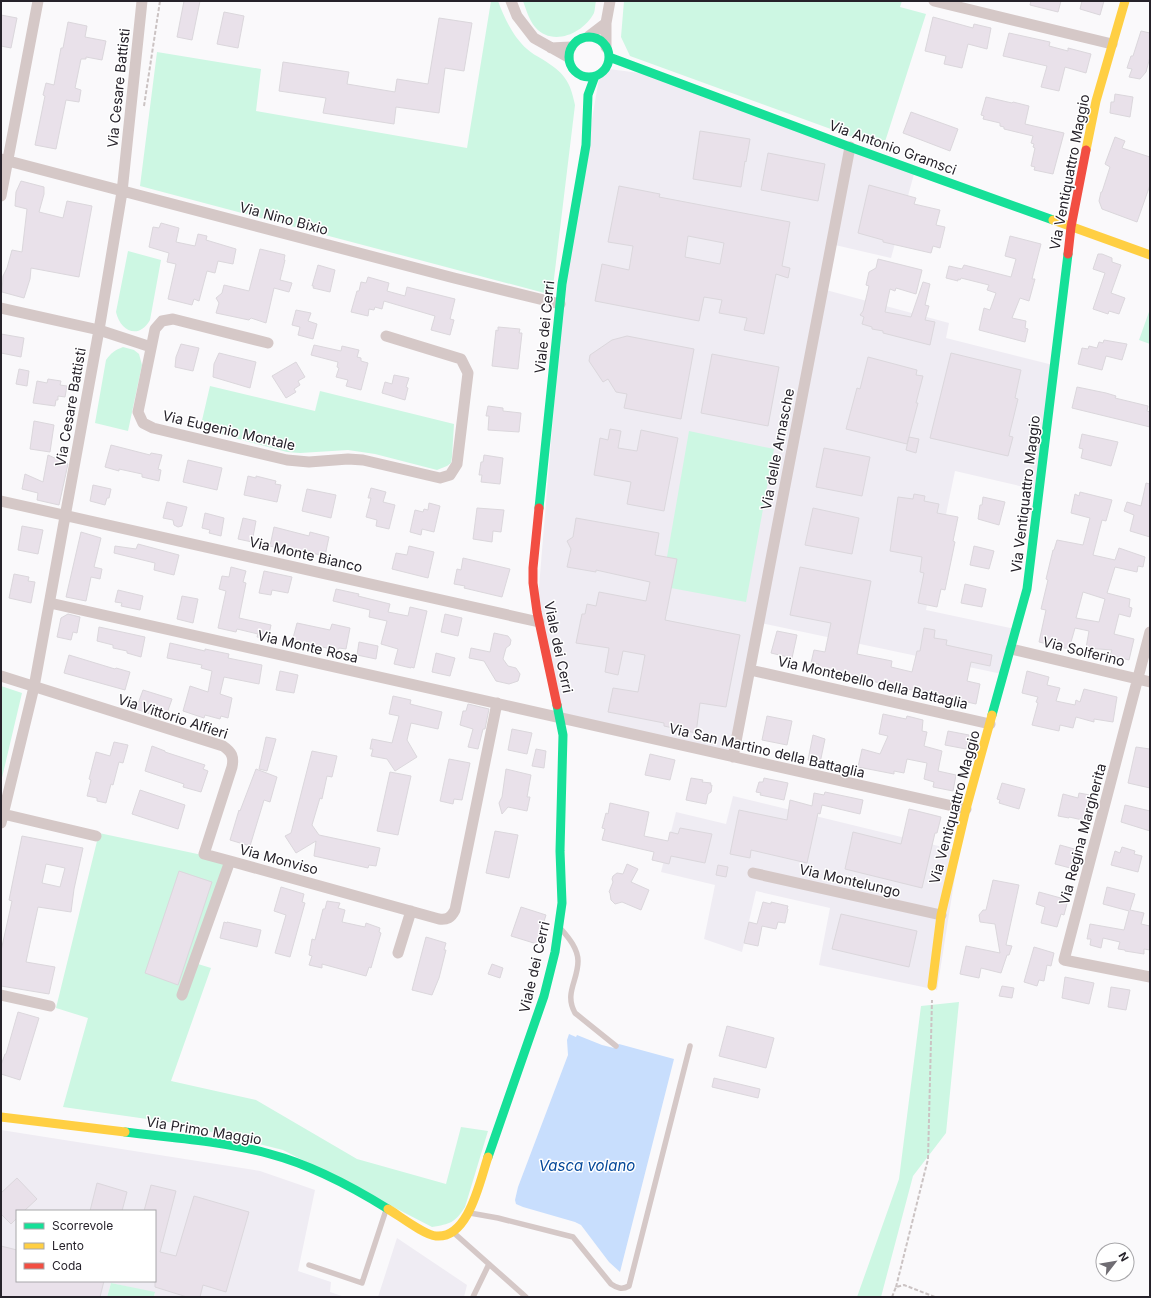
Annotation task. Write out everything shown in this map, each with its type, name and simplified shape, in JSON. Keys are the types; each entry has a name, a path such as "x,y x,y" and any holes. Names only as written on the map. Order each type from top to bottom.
{"street":[{"path":"1,196 5,160 38,1"},
{"name":"Via Cesare Battisti","path":"96,836 2,819 34,687 99,330 122,192 142,1"},
{"path":"512,1 517,16 534,38 551,48 569,52"},
{"path":"606,68 608,52 606,23 610,1"},
{"path":"934,1 1112,44"},
{"name":"Via Ventiquattro Maggio","path":"932,986 941,915 966,809 1027,589 1071,227 1096,100 1125,1"},
{"path":"588,96 578,75 571,67 569,52 578,39 589,36 606,23"},
{"name":"Via Antonio Gramsci","path":"589,36 599,39 608,52 627,65 1150,255"},
{"name":"Via Antonio Gramsci","path":"595,76 599,75 606,68 627,65"},
{"path":"578,75 588,78 595,76"},
{"name":"Viale dei Cerri","path":"469,1213 543,1002 556,952 562,904 560,851 563,742 560,719 539,622 535,598 533,568 562,284 586,145 588,96 595,76"},
{"name":"Via delle Arnasche","path":"733,757 850,147"},
{"name":"Via Nino Bixio","path":"5,160 122,192 560,304"},
{"path":"1,308 99,330 151,347"},
{"name":"Via Eugenio Montale","path":"268,343 173,319 162,321 155,329 138,412 143,423 153,428 286,460 309,462 348,459 363,460 440,478 450,474 457,464 468,373 461,359 386,336"},
{"name":"Via Monte Bianco","path":"1,501 539,622"},
{"name":"Via Monte Rosa","path":"50,603 560,719"},
{"name":"Via Regina Margherita","path":"1150,632 1064,960 1150,977"},
{"name":"Via Solferino","path":"1011,649 1150,682"},
{"name":"Via Montebello della Battaglia","path":"750,670 990,724"},
{"name":"Via Vittorio Alfieri","path":"1,676 223,746 229,750 232,754 232,766 204,854 230,861"},
{"name":"Via Monviso","path":"182,995 230,861 411,911 445,919 450,917 455,910 497,704"},
{"name":"Via San Martino della Battaglia","path":"560,719 966,809"},
{"name":"Via Montelungo","path":"753,873 941,915"},
{"path":"398,953 411,911"},
{"path":"1,995 50,1006"},
{"name":"Via Primo Maggio","path":"1,1117 218,1143 255,1150 293,1161 324,1174 387,1208 430,1235 442,1236 453,1232"},
{"path":"453,1232 464,1222 469,1213"}],"lane":[{"path":"559,927 570,938 576,951 578,961 570,995 572,1007 575,1012 616,1046"},
{"path":"469,1213 498,1218 573,1237 611,1284 616,1288 622,1289 629,1286 690,1046"},
{"path":"309,1265 362,1283 387,1208"},
{"path":"453,1232 526,1297"},
{"path":"473,1297 489,1264"}],"path":[{"path":"143,109 160,1"},
{"path":"892,1297 896,1287 928,1159 932,986"},
{"path":"896,1287 904,1285 935,1297"}],"shaded area":[{"path":"609,69 647,74 914,174 891,258 835,245 826,290 949,323 946,338 1053,365 1037,490 955,471 926,610 1015,629 1002,674 756,622 732,755 562,717 538,599 564,285 599,78"},
{"path":"733,796 959,851 937,990 819,965 830,908 756,891 742,952 704,939 715,885 661,872 676,812 726,824"},
{"path":"1,1130 260,1171 315,1190 298,1271 331,1282 330,1292 345,1297 154,1297 155,1293 111,1283 107,1297 1,1297"},
{"path":"397,1238 467,1285 464,1297 378,1297"}],"green space":[{"path":"491,1 498,1 503,14 517,39 530,52 561,73 571,89 575,105 552,295 140,186 157,52 261,69 256,111 467,148"},
{"path":"523,1 596,1 594,13 583,27 575,32 558,37 542,33 535,27 529,18"},
{"path":"624,1 902,1 900,7 926,14 883,148 630,56 621,37"},
{"path":"128,251 161,260 150,320 141,330 135,331 130,331 121,324 116,312"},
{"path":"1150,309 1150,344 1139,340"},
{"path":"123,347 134,350 139,354 142,365 128,431 95,423 106,360 113,352"},
{"path":"210,386 315,411 320,391 454,424 451,463 437,470 375,454 348,450 300,453 287,452 200,429"},
{"path":"689,431 774,449 746,602 671,588 667,557"},
{"path":"1,686 22,693 1,782"},
{"path":"99,833 235,862 198,964 211,968 171,1081 256,1100 357,1159 446,1184 461,1127 488,1131 465,1207 455,1220 448,1224 432,1227 283,1150 175,1123 63,1107 88,1018 56,1008"},
{"path":"959,1002 946,1133 913,1176 881,1297 857,1297 899,1179 921,1006"},
{"path":"111,1283 155,1292 154,1297 107,1297"}],"water":[{"name":"Vasca volano","path":"569,1034 576,1037 577,1035 614,1048 619,1044 674,1059 620,1272 609,1262 581,1225 523,1207 516,1204 515,1200 518,1187 568,1055 567,1040"}],"building":[{"path":"184,1 200,1 192,40 177,37"},
{"path":"1031,1 1061,1 1058,12 1030,5"},
{"path":"1082,1 1104,1 1100,15 1080,9"},
{"path":"224,12 244,16 238,48 217,44"},
{"path":"1,15 17,18 11,48 1,46"},
{"path":"933,17 973,28 974,24 991,28 987,49 968,44 962,68 944,64 946,56 925,51"},
{"path":"439,18 472,23 464,71 445,68 439,113 396,107 394,124 323,113 326,98 279,91 283,62 349,72 347,84 395,92 397,79 428,84"},
{"path":"68,22 87,26 85,37 106,41 102,60 86,57 86,59 81,59 75,88 81,90 79,102 66,100 56,149 35,145 45,96 43,95 46,83 54,85"},
{"path":"1141,31 1150,33 1150,57 1146,72 1140,79 1129,77 1132,69 1127,68 1131,56 1133,56"},
{"path":"1009,33 1050,42 1049,46 1068,51 1068,48 1091,54 1086,73 1065,67 1059,91 1041,87 1047,66 1003,56"},
{"path":"1115,94 1133,97 1130,117 1110,113 1111,102 1114,102"},
{"path":"986,97 1029,106 1025,124 1064,133 1053,174 1034,170 1035,167 1031,166 1035,148 1033,147 1034,144 1031,143 1033,136 1004,129 1004,127 1000,126 1000,123 983,119 984,116 981,115"},
{"path":"911,112 958,129 950,151 903,133"},
{"path":"700,131 750,139 741,187 693,179"},
{"path":"1115,137 1125,141 1122,148 1150,157 1150,185 1137,222 1102,209 1099,201 1110,167 1105,164"},
{"path":"768,153 825,164 818,201 761,190"},
{"path":"21,181 44,187 44,194 39,212 63,218 67,201 92,206 79,277 31,268 30,279 24,298 2,292 3,276 12,250 22,252 27,209 15,206 16,192"},
{"path":"869,185 916,198 914,204 940,210 936,225 945,227 940,248 933,246 931,253 883,242 883,240 858,233"},
{"path":"619,186 660,194 659,197 790,222 782,266 790,268 788,278 776,274 764,334 744,330 747,318 719,313 722,300 704,297 699,321 595,301 602,264 629,270 633,246 608,242","holes":["688,236 724,243 720,264 685,257"]},
{"path":"161,223 179,228 176,242 195,246 198,234 207,236 206,240 236,249 233,264 218,261 215,273 207,271 199,301 194,299 192,305 168,299 176,264 167,262 169,253 149,247 153,227 159,228"},
{"path":"1010,236 1041,244 1032,279 1035,279 1029,301 1020,298 1012,318 1026,321 1025,328 1028,329 1025,342 979,330 984,308 990,310 996,293 987,290 989,285 961,278 960,280 958,279 958,281 946,278 949,266 962,269 964,265 1011,277 1016,259 1005,256"},
{"path":"260,249 285,255 280,280 292,283 289,292 274,288 266,323 251,318 249,320 216,313 219,303 216,298 222,293 224,285 249,291"},
{"path":"1098,254 1112,258 1112,262 1121,265 1111,293 1125,298 1119,314 1109,311 1108,314 1093,309 1105,273 1093,269"},
{"path":"878,259 922,270 916,294 896,288 895,291 890,289 885,312 911,317 923,282 930,284 925,305 929,306 925,320 935,322 930,345 883,333 883,331 872,329 872,327 862,324 864,317 860,315 863,311 869,286 866,285 869,272 876,268"},
{"path":"318,265 335,270 330,292 313,288 314,286 312,286"},
{"path":"368,277 389,283 387,291 405,296 407,287 455,299 450,319 454,320 450,335 431,330 435,316 384,301 382,309 375,307 374,310 369,309 368,316 351,312 361,282 366,283"},
{"path":"296,310 311,313 308,321 317,324 313,339 298,335 300,327 292,325"},
{"path":"498,327 520,329 519,333 522,333 518,369 492,366 496,330 498,331"},
{"path":"1,334 24,338 21,357 1,353"},
{"path":"627,336 694,349 681,419 624,408 627,394 616,392 608,379 603,382 589,361 590,355 612,340"},
{"path":"1104,340 1127,344 1122,360 1106,356 1102,370 1078,364 1082,348 1088,349 1089,346 1097,348 1099,342 1103,343"},
{"path":"181,344 199,348 193,371 175,367 176,357"},
{"path":"314,345 341,351 342,346 359,350 357,357 361,358 361,361 368,363 361,390 346,386 348,380 336,377 339,368 337,367 338,362 311,355"},
{"path":"219,353 256,362 250,388 213,377 214,364"},
{"path":"951,353 1021,370 1015,398 1018,399 1009,436 1013,437 1008,456 930,438"},
{"path":"712,354 779,367 768,426 701,413"},
{"path":"868,357 917,370 916,375 923,376 916,403 918,403 907,444 846,429 857,388 860,389"},
{"path":"296,362 305,377 298,381 300,385 294,389 296,392 286,398 272,376"},
{"path":"19,369 29,371 27,386 16,384"},
{"path":"394,375 409,378 406,387 408,388 405,400 382,393 385,382 392,384"},
{"path":"48,379 61,381 60,385 67,386 65,397 58,396 55,406 33,403 37,381 47,383"},
{"path":"1077,387 1106,393 1116,396 1115,398 1148,406 1147,411 1150,412 1150,427 1072,408"},
{"path":"488,406 503,408 503,411 521,413 519,432 488,430 489,416 486,416"},
{"path":"34,421 54,425 50,452 30,449"},
{"path":"610,429 621,431 618,448 637,451 641,430 678,438 664,511 627,504 631,482 594,475 600,438 608,440"},
{"path":"1082,434 1118,442 1111,466 1081,458 1083,449 1079,448"},
{"path":"909,437 919,439 916,453 906,450"},
{"path":"111,445 150,455 151,453 162,455 158,469 161,470 159,481 142,477 142,474 119,469 119,471 105,467"},
{"path":"824,448 870,457 862,496 816,487"},
{"path":"48,455 68,464 59,505 37,500 38,493 22,489 25,474 43,482"},
{"path":"484,455 503,458 500,484 481,482 482,475 479,475 481,462 483,462"},
{"path":"188,460 222,468 217,490 183,482"},
{"path":"248,476 256,478 256,476 276,481 275,484 281,485 277,502 244,495"},
{"path":"1146,483 1150,484 1150,537 1130,531 1134,515 1124,511 1127,502 1141,506"},
{"path":"93,485 111,489 109,498 107,498 105,505 90,501"},
{"path":"371,488 386,492 383,502 395,505 389,529 376,526 377,520 366,517 371,498 368,498"},
{"path":"307,489 336,495 331,518 302,511"},
{"path":"1080,492 1112,500 1106,521 1102,520 1093,555 1115,560 1119,548 1145,557 1143,567 1138,566 1137,572 1115,567 1107,593 1130,599 1129,607 1132,608 1130,617 1119,614 1114,634 1134,639 1129,660 1110,655 1112,650 1086,648 1089,631 1075,628 1069,649 1039,642 1046,610 1041,609 1048,580 1046,579 1057,540 1083,545 1090,518 1071,513 1075,494 1079,496","holes":["1083,592 1105,599 1099,622 1076,618"]},
{"path":"914,494 925,496 924,501 939,504 937,513 958,517 953,541 955,542 945,590 941,589 937,607 918,603 924,573 920,572 922,557 890,551 898,497 913,499"},
{"path":"983,497 1005,502 999,525 978,519"},
{"path":"167,502 187,507 182,526 178,527 174,525 173,520 163,518"},
{"path":"429,503 440,506 434,532 422,529 421,535 410,532 415,510 423,512 424,509 428,510"},
{"path":"477,508 504,510 501,532 493,531 492,542 473,539"},
{"path":"813,508 859,518 852,554 805,545"},
{"path":"205,513 224,518 221,536 209,533 210,530 202,528"},
{"path":"243,518 256,521 252,542 238,539"},
{"path":"576,518 659,533 655,555 677,559 665,620 740,635 726,707 700,703 696,733 664,726 664,723 608,712 613,688 638,692 645,655 623,651 618,675 605,672 609,648 576,643 582,614 585,614 587,604 596,606 599,592 646,601 650,582 596,570 596,572 567,567 571,549 567,541 573,537"},
{"path":"22,526 43,530 38,554 18,550"},
{"path":"274,527 309,536 310,532 329,537 325,556 289,548 288,551 270,546"},
{"path":"81,532 101,538 94,567 102,569 100,579 91,577 86,601 66,597"},
{"path":"138,544 179,555 174,575 154,570 155,563 114,553 115,546 136,549"},
{"path":"409,546 434,552 428,578 392,569 396,553 407,555"},
{"path":"974,546 994,551 989,569 970,565"},
{"path":"463,558 510,569 502,597 464,588 465,586 454,584 457,569 461,570"},
{"path":"231,567 246,571 243,582 246,583 239,618 271,625 268,639 257,637 258,634 237,629 236,632 218,628 226,591 219,589 222,576 229,577"},
{"path":"800,567 871,581 857,654 892,661 891,667 912,672 917,651 920,651 924,628 935,630 934,638 947,640 946,645 992,655 990,666 971,662 967,681 980,684 976,704 844,675 844,673 818,668 819,664 811,663 814,650 825,652 831,623 790,615"},
{"path":"264,571 292,577 288,593 272,590 271,595 259,593"},
{"path":"14,574 29,577 28,581 35,582 31,603 9,598"},
{"path":"965,584 986,589 982,607 961,603"},
{"path":"336,589 359,594 358,596 390,604 388,612 408,616 410,607 427,611 414,668 394,664 398,649 381,644 387,621 369,617 370,610 333,601"},
{"path":"118,590 143,596 140,610 121,606 122,603 115,602"},
{"path":"182,596 198,599 193,623 177,619"},
{"path":"68,614 80,617 77,633 73,632 71,640 57,637 61,618"},
{"path":"445,614 462,618 458,636 441,632"},
{"path":"297,623 330,630 332,624 350,628 346,649 339,648 338,651 311,644 311,646 292,642"},
{"path":"99,627 145,637 141,657 127,653 127,651 113,648 113,645 97,641"},
{"path":"777,631 797,635 792,658 771,653"},
{"path":"494,633 508,636 511,640 510,645 506,648 503,659 508,666 516,668 520,674 518,681 509,684 496,681 484,661 469,658 471,648 490,652"},
{"path":"359,642 378,646 376,659 357,655"},
{"path":"170,643 205,651 205,649 229,654 228,658 262,665 259,684 224,677 220,694 232,698 228,718 221,716 220,719 205,715 204,718 183,711 190,686 208,692 212,671 201,668 202,665 167,658"},
{"path":"436,653 455,658 450,676 432,672"},
{"path":"69,655 130,672 125,690 64,673"},
{"path":"280,671 298,675 294,693 276,690"},
{"path":"1027,671 1049,677 1047,685 1060,688 1056,701 1075,705 1076,700 1080,702 1084,689 1117,697 1113,722 1094,719 1094,722 1076,717 1073,728 1060,725 1059,731 1032,725 1038,703 1036,702 1038,697 1022,693"},
{"path":"143,690 172,699 165,719 136,709"},
{"path":"393,696 411,700 410,704 442,712 438,729 411,723 407,740 417,757 395,771 387,759 371,756 373,749 370,749 372,739 392,743 399,716 389,714"},
{"path":"468,704 489,709 485,729 483,729 478,749 468,747 473,729 460,725 463,711 466,711"},
{"path":"883,714 906,719 907,716 923,720 922,731 927,732 924,746 942,751 938,771 956,775 953,791 933,787 934,782 924,779 927,763 907,759 904,773 894,771 894,774 858,767 862,749 880,754 888,736 879,734"},
{"path":"767,716 792,721 787,745 762,740"},
{"path":"512,729 532,733 527,754 508,750"},
{"path":"948,731 969,735 966,749 945,745"},
{"path":"813,735 825,739 820,763 808,760"},
{"path":"266,737 276,739 267,771 259,769"},
{"path":"114,742 128,745 123,763 119,762 113,785 111,784 106,803 97,801 97,798 87,796 91,780 89,779 96,752 110,756"},
{"path":"152,746 165,752 205,765 203,769 208,771 201,792 183,787 184,784 145,771"},
{"path":"1136,747 1150,749 1150,788 1128,783"},
{"path":"536,749 546,751 544,768 532,766"},
{"path":"312,751 337,756 332,777 327,776 322,799 320,798 312,825 319,835 380,848 376,866 369,865 368,868 314,856 316,841 296,853 285,836 291,833"},
{"path":"650,754 675,760 670,780 645,775"},
{"path":"449,759 470,763 462,800 454,799 453,804 440,801"},
{"path":"256,769 277,777 270,802 264,800 250,846 230,840 239,810 240,811"},
{"path":"506,769 531,775 527,797 530,797 527,811 508,807 502,814 499,803 502,797"},
{"path":"390,772 411,776 398,835 377,831"},
{"path":"691,778 703,780 702,782 711,783 711,792 708,794 706,804 686,800"},
{"path":"764,778 788,783 784,800 760,795 761,793 756,792 759,782 763,782"},
{"path":"1002,783 1025,789 1019,809 999,803 1000,800 997,799"},
{"path":"140,790 185,805 178,829 132,814"},
{"path":"825,792 863,800 860,814 822,805 820,814 818,813 807,863 751,850 750,858 730,854 739,810 787,820 790,800 812,806 814,793 824,795"},
{"path":"1079,793 1090,795 1088,808 1091,808 1087,821 1058,816 1063,794 1078,798"},
{"path":"610,803 649,812 644,836 668,841 670,832 678,834 680,828 712,834 705,863 671,856 669,864 652,860 654,852 602,840 605,829 602,828 606,813 608,814"},
{"path":"1125,805 1150,811 1150,831 1121,822"},
{"path":"909,809 941,817 937,833 935,833 922,888 845,869 853,832 901,844"},
{"path":"495,831 518,835 509,878 486,873"},
{"path":"22,836 83,848 74,889 71,912 38,907 26,962 55,967 49,994 1,986 1,951 12,901 9,900","holes":["46,864 65,868 60,887 42,883"]},
{"path":"1060,845 1078,850 1074,869 1055,864"},
{"path":"1122,847 1135,851 1134,854 1142,856 1138,872 1111,865 1115,851 1120,853"},
{"path":"627,864 638,869 631,882 649,890 641,910 622,902 615,904 611,900 609,892 613,882 613,876 617,873 623,874"},
{"path":"718,865 728,867 726,877 716,875"},
{"path":"179,871 212,882 178,985 145,973"},
{"path":"993,880 1019,885 1006,945 1012,946 1009,955 1007,955 1001,973 981,968 979,978 960,974 966,946 1000,953 995,924 980,922 979,915 983,910 986,910"},
{"path":"281,887 304,894 302,902 305,903 290,957 275,953 286,915 274,911"},
{"path":"1107,887 1135,894 1130,910 1144,913 1141,924 1150,926 1150,950 1144,949 1144,954 1118,949 1120,942 1103,938 1101,948 1090,945 1091,939 1087,939 1090,924 1124,930 1129,911 1103,904"},
{"path":"1039,892 1068,900 1064,915 1061,914 1057,927 1041,923 1045,907 1036,904"},
{"path":"327,901 340,903 338,908 345,910 342,922 365,927 366,923 380,928 379,932 381,933 371,968 369,967 366,976 322,964 322,968 309,965 312,956 309,955 312,939 315,940 323,909 325,909"},
{"path":"763,902 771,904 771,902 788,906 785,923 778,922 776,929 762,926 758,946 744,943 749,922 757,924"},
{"path":"521,907 546,915 537,944 511,936"},
{"path":"841,914 917,931 909,967 832,949"},
{"path":"224,922 261,930 257,947 220,938"},
{"path":"426,937 446,943 444,950 446,950 439,978 432,995 412,990"},
{"path":"1034,947 1054,953 1051,966 1047,965 1044,981 1039,980 1037,986 1024,982"},
{"path":"492,964 503,968 500,978 488,974"},
{"path":"1065,977 1094,983 1089,1004 1062,998"},
{"path":"1002,986 1014,988 1012,998 999,996"},
{"path":"1111,987 1130,990 1126,1010 1108,1007"},
{"path":"18,1012 39,1018 20,1080 1,1074 1,1065 6,1054"},
{"path":"727,1026 774,1038 766,1068 719,1056"},
{"path":"714,1078 760,1089 758,1098 712,1087"},
{"path":"17,1178 37,1199 25,1210 16,1210 16,1219 11,1224 1,1214 1,1193"},
{"path":"97,1183 127,1192 122,1210 90,1210"},
{"path":"151,1185 176,1191 160,1252 176,1256 194,1196 249,1212 226,1292 203,1285 200,1297 187,1297 155,1287 156,1210 144,1210"},
{"path":"1,1246 16,1250 16,1282 104,1282 100,1297 1,1297"}],"traffic: fast":[{"path":"593,37 600,40 606,46 609,57 608,65 600,74 593,77 585,77 578,74 570,65 569,53 572,46 581,38 593,37"},
{"path":"609,57 850,147 1053,220"},
{"path":"539,508 562,284 586,145 588,95 595,76"},
{"path":"992,715 1027,589 1068,254"},
{"path":"488,1157 544,996 555,952 562,903 560,851 563,735 557,705"},
{"path":"125,1132 216,1143 270,1154 316,1170 360,1192 388,1209"}],"traffic: slow":[{"path":"1086,150 1096,101 1125,1"},
{"path":"1053,220 1150,255"},
{"path":"932,986 941,915 966,809 992,715"},
{"path":"1,1117 125,1132"},
{"path":"388,1209 412,1225 431,1235 436,1236 447,1234 457,1228 465,1218 477,1193 488,1157"}],"traffic: jam":[{"path":"1068,254 1071,227 1086,150"},
{"path":"539,508 533,583 537,612 557,705"}]}
